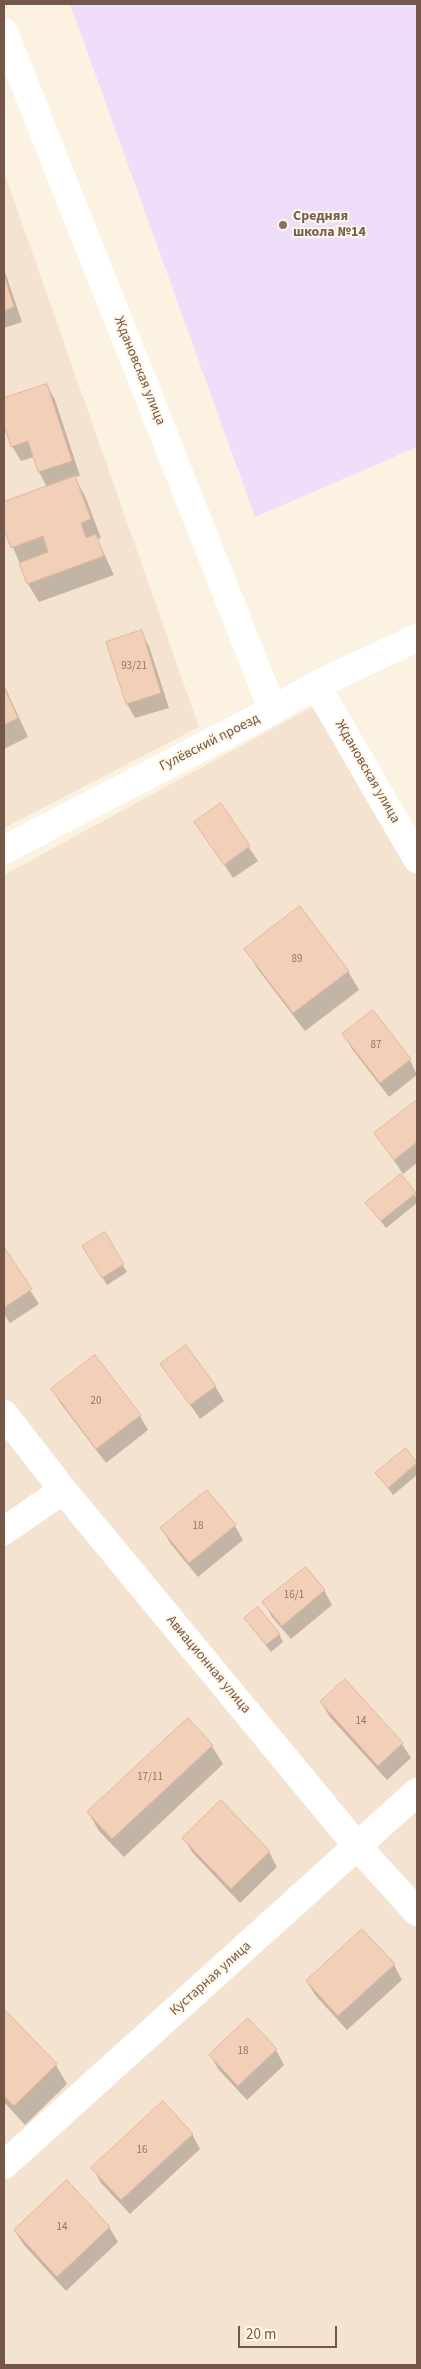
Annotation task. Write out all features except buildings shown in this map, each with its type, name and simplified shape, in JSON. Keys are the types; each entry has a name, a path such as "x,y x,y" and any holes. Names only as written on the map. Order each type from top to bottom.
{"street":[{"name":"Ждановская улица","path":"4,32 274,710"},
{"name":"Гулёвский проезд","path":"4,850 274,710 316,685 417,638"},
{"name":"Ждановская улица","path":"316,685 417,859"},
{"name":"Авиационная улица","path":"4,1414 63,1490 358,1847 417,1912"},
{"path":"4,1531 63,1490"},
{"name":"Кустарная улица","path":"4,2165 417,1792"}],"shaded area":[{"name":"Средняя школа №14","path":"70,4 417,4 417,447 255,517"},
{"path":"4,172 199,727 4,828"},
{"path":"327,699 417,868 417,2365 4,2365 4,875"}],"place":[{"name":"Средняя школа №14","path":"283,225"}]}
